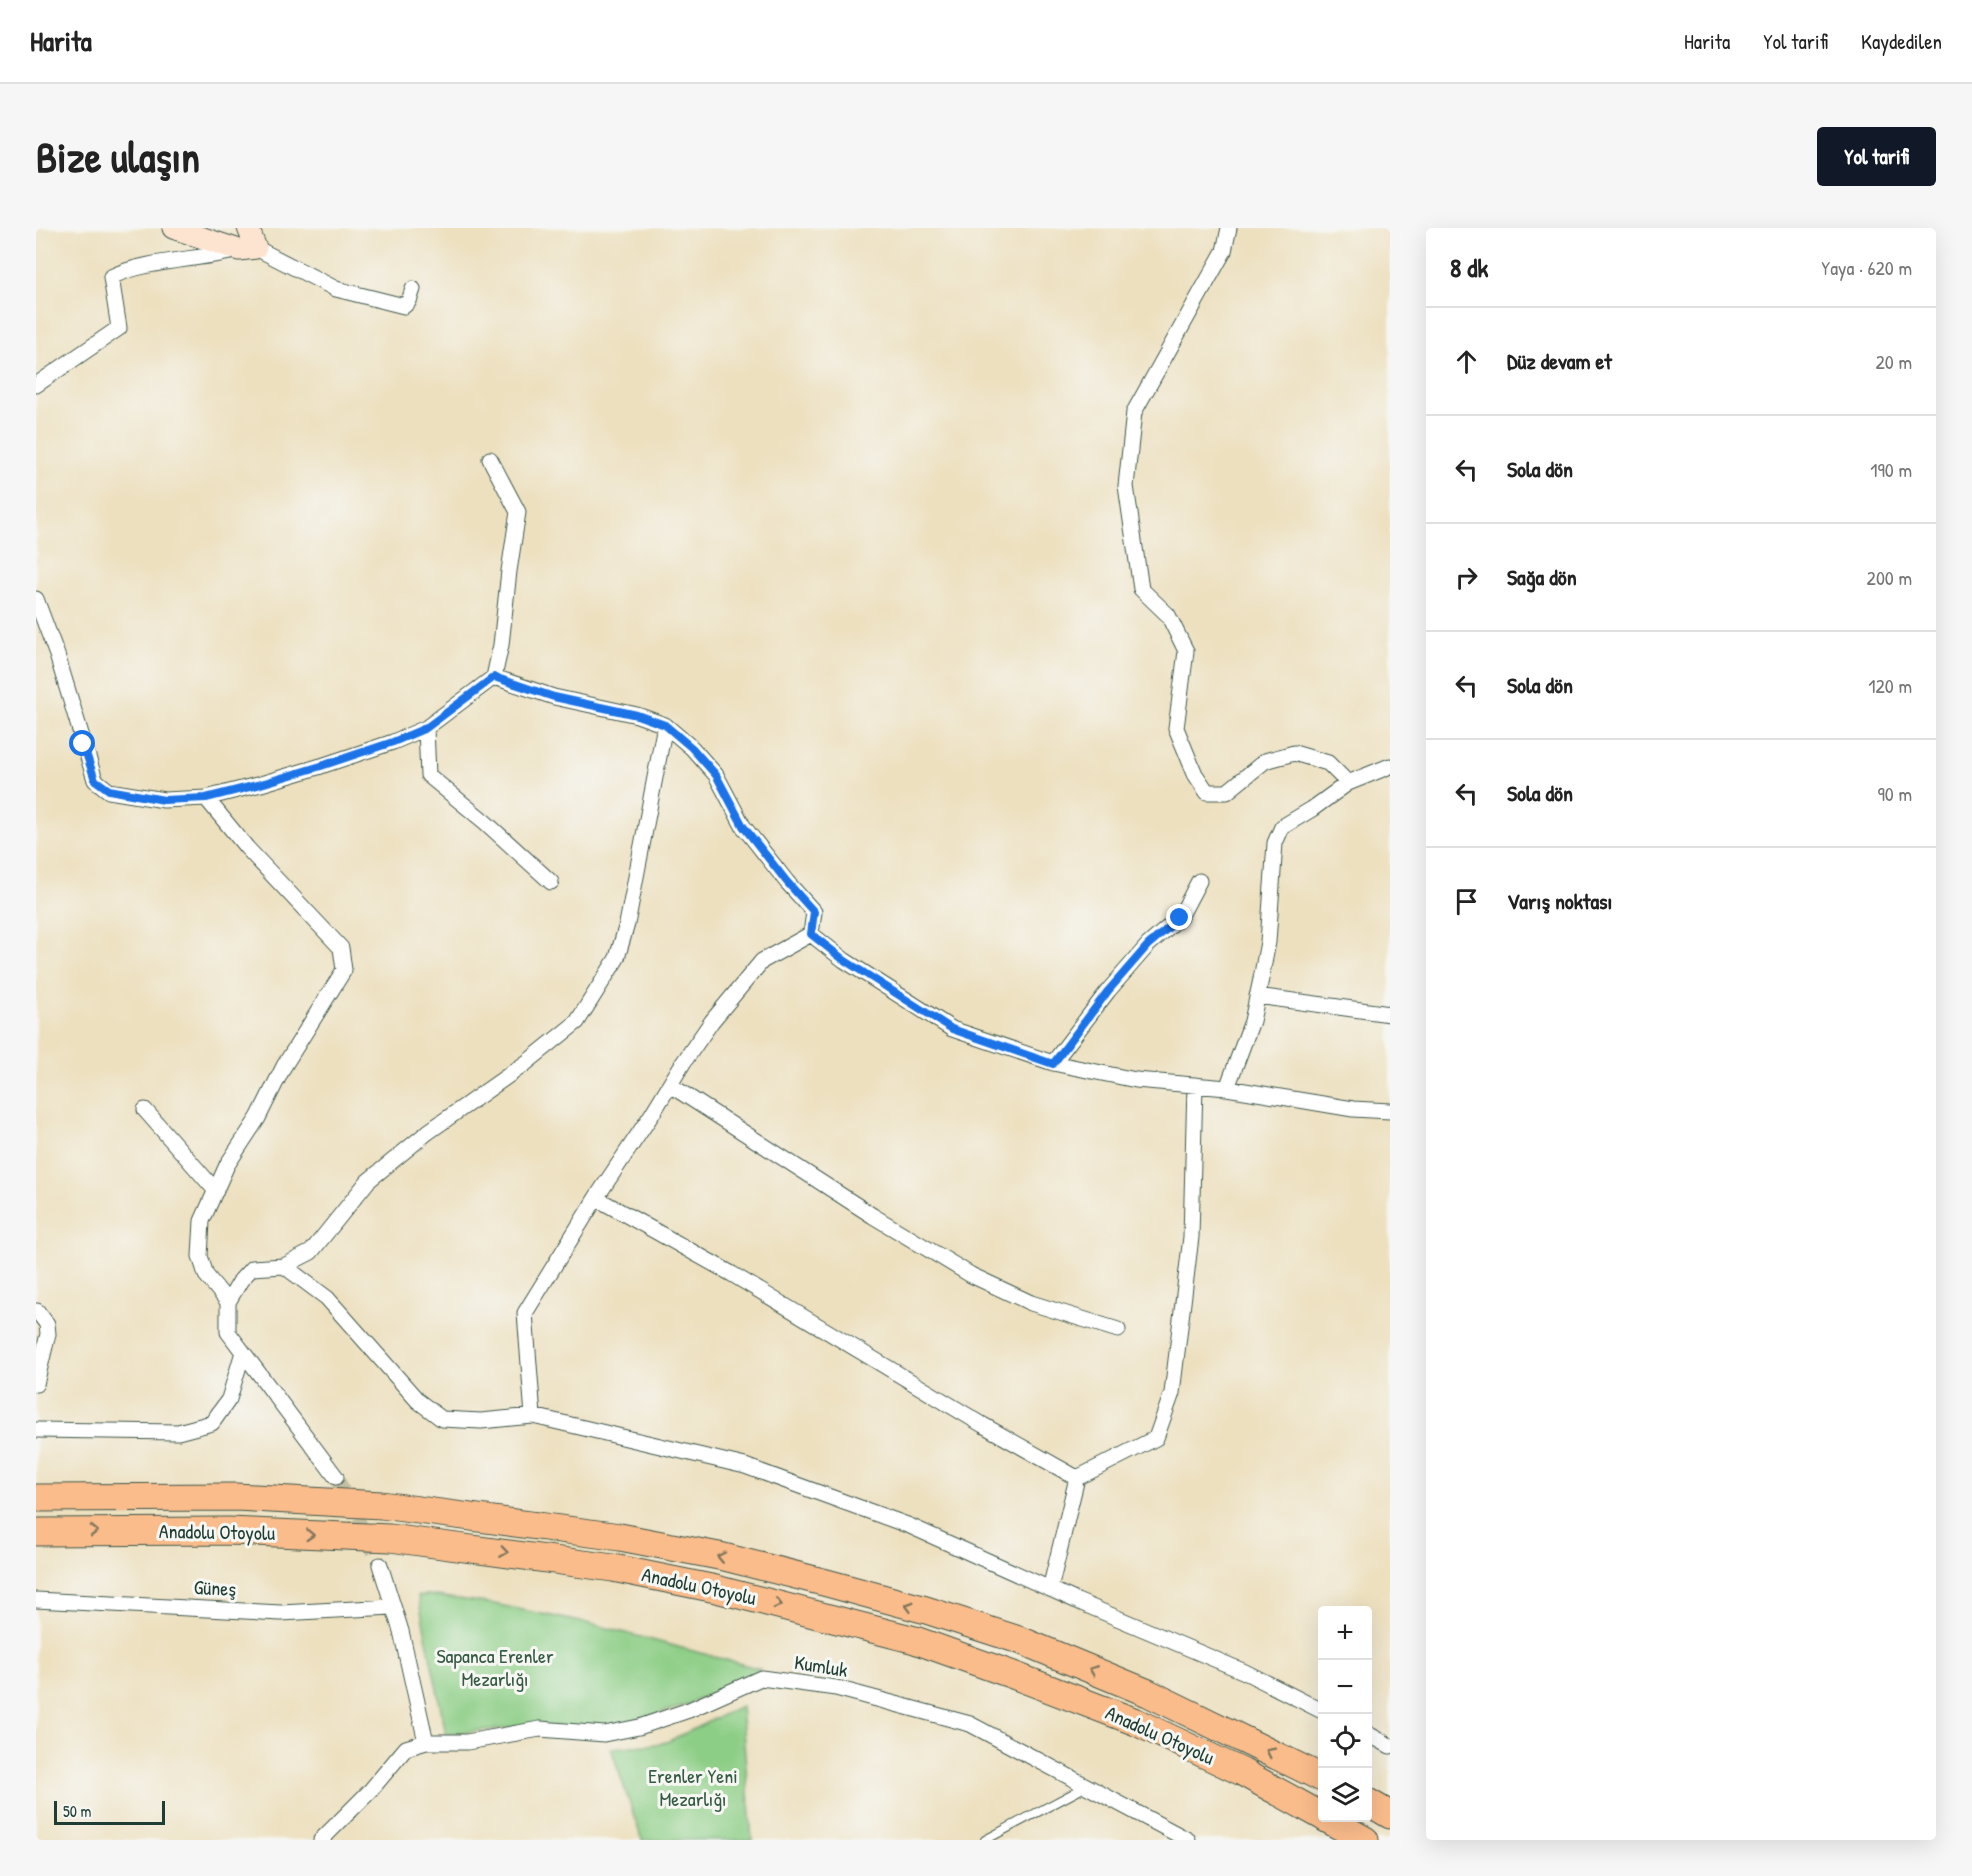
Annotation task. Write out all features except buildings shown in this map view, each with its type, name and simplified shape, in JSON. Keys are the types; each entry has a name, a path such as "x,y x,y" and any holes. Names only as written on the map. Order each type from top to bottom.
{"highway":[{"name":"Anadolu Otoyolu","path":"36,1498 236,1497 381,1505 608,1536 724,1557 926,1610 1022,1641 1148,1693 1318,1776"},
{"name":"Anadolu Otoyolu","path":"36,1532 228,1531 390,1538 613,1568 716,1589 915,1640 1013,1675 1136,1722 1242,1772 1318,1814"},
{"path":"1372,1804 1390,1815"},
{"name":"Anadolu Otoyolu","path":"1333,1822 1365,1840"}],"street":[{"path":"173,228 248,249 336,289 404,306 409,301 413,289"},
{"path":"248,228 248,249"},
{"path":"1229,228 1224,251 1134,412 1126,486 1141,589 1168,615 1186,651 1176,728 1195,774 1207,792 1227,792 1265,761 1294,753 1328,763 1348,783"},
{"path":"36,385 119,328 111,277 125,269 248,249"},
{"path":"36,599 57,655 95,780 109,790 164,800 206,798 311,769 393,742 426,728 494,677 501,645 518,512 490,459"},
{"path":"494,677 554,697 637,715 665,725 692,748 716,775 743,826 814,912 811,934"},
{"path":"336,1477 228,1332 228,1302 241,1280 252,1268 284,1266 311,1252 368,1181 428,1132 526,1063 577,1022 617,958 627,924 665,725"},
{"path":"426,728 428,775 485,822 550,882"},
{"path":"1227,1088 1252,1021 1268,942 1275,843 1282,827 1348,783 1390,766"},
{"path":"206,798 247,849 341,948 344,970 284,1066 258,1118 227,1165 202,1221 200,1256 206,1275 228,1302"},
{"path":"1053,1064 1108,991 1148,945 1180,918 1199,881"},
{"path":"811,934 844,960 952,1029 1053,1064 1136,1080 1227,1088 1353,1109 1390,1111"},
{"path":"532,1416 525,1313 596,1198 712,1021 762,961 811,934"},
{"path":"1257,996 1390,1014"},
{"path":"670,1085 863,1210 971,1275 1031,1303 1118,1330"},
{"path":"1050,1589 1077,1478 1156,1438 1172,1393 1191,1237 1195,1085"},
{"path":"145,1110 216,1191"},
{"path":"596,1198 732,1274 983,1425 1077,1478"},
{"path":"284,1266 327,1298 418,1401 442,1419 481,1421 532,1416 745,1466 910,1527 1245,1672 1318,1708"},
{"path":"36,1384 48,1334 47,1324 37,1311"},
{"path":"36,1430 178,1432 212,1423 229,1399 243,1352"},
{"path":"321,1840 370,1791 406,1749 426,1742 401,1631 380,1565"},
{"name":"Güneş","path":"36,1600 281,1613 392,1607"},
{"name":"Kumluk","path":"426,1742 467,1742 540,1729 604,1734 639,1727 689,1710 761,1678 836,1688 970,1724 1188,1840"},
{"path":"1372,1736 1390,1746"}],"lane":[{"path":"985,1840 1086,1786"}],"green space":[{"name":"Sapanca Erenler Mezarlığı","path":"429,1595 494,1604 600,1626 760,1669 685,1706 603,1729 529,1726 446,1734 418,1596"},
{"name":"Erenler Yeni Mezarlığı","path":"741,1706 752,1840 642,1840 611,1748 669,1741"}],"tunnel":[{"path":"336,1477 380,1565"}],"route":[{"path":"83,744 95,780 109,790 164,800 206,798 261,784 393,742 426,728 494,677 591,707 637,715 665,725 692,748 716,775 743,826 814,912 811,934 844,960 952,1029 1053,1064 1108,991 1148,945 1180,918"}]}
